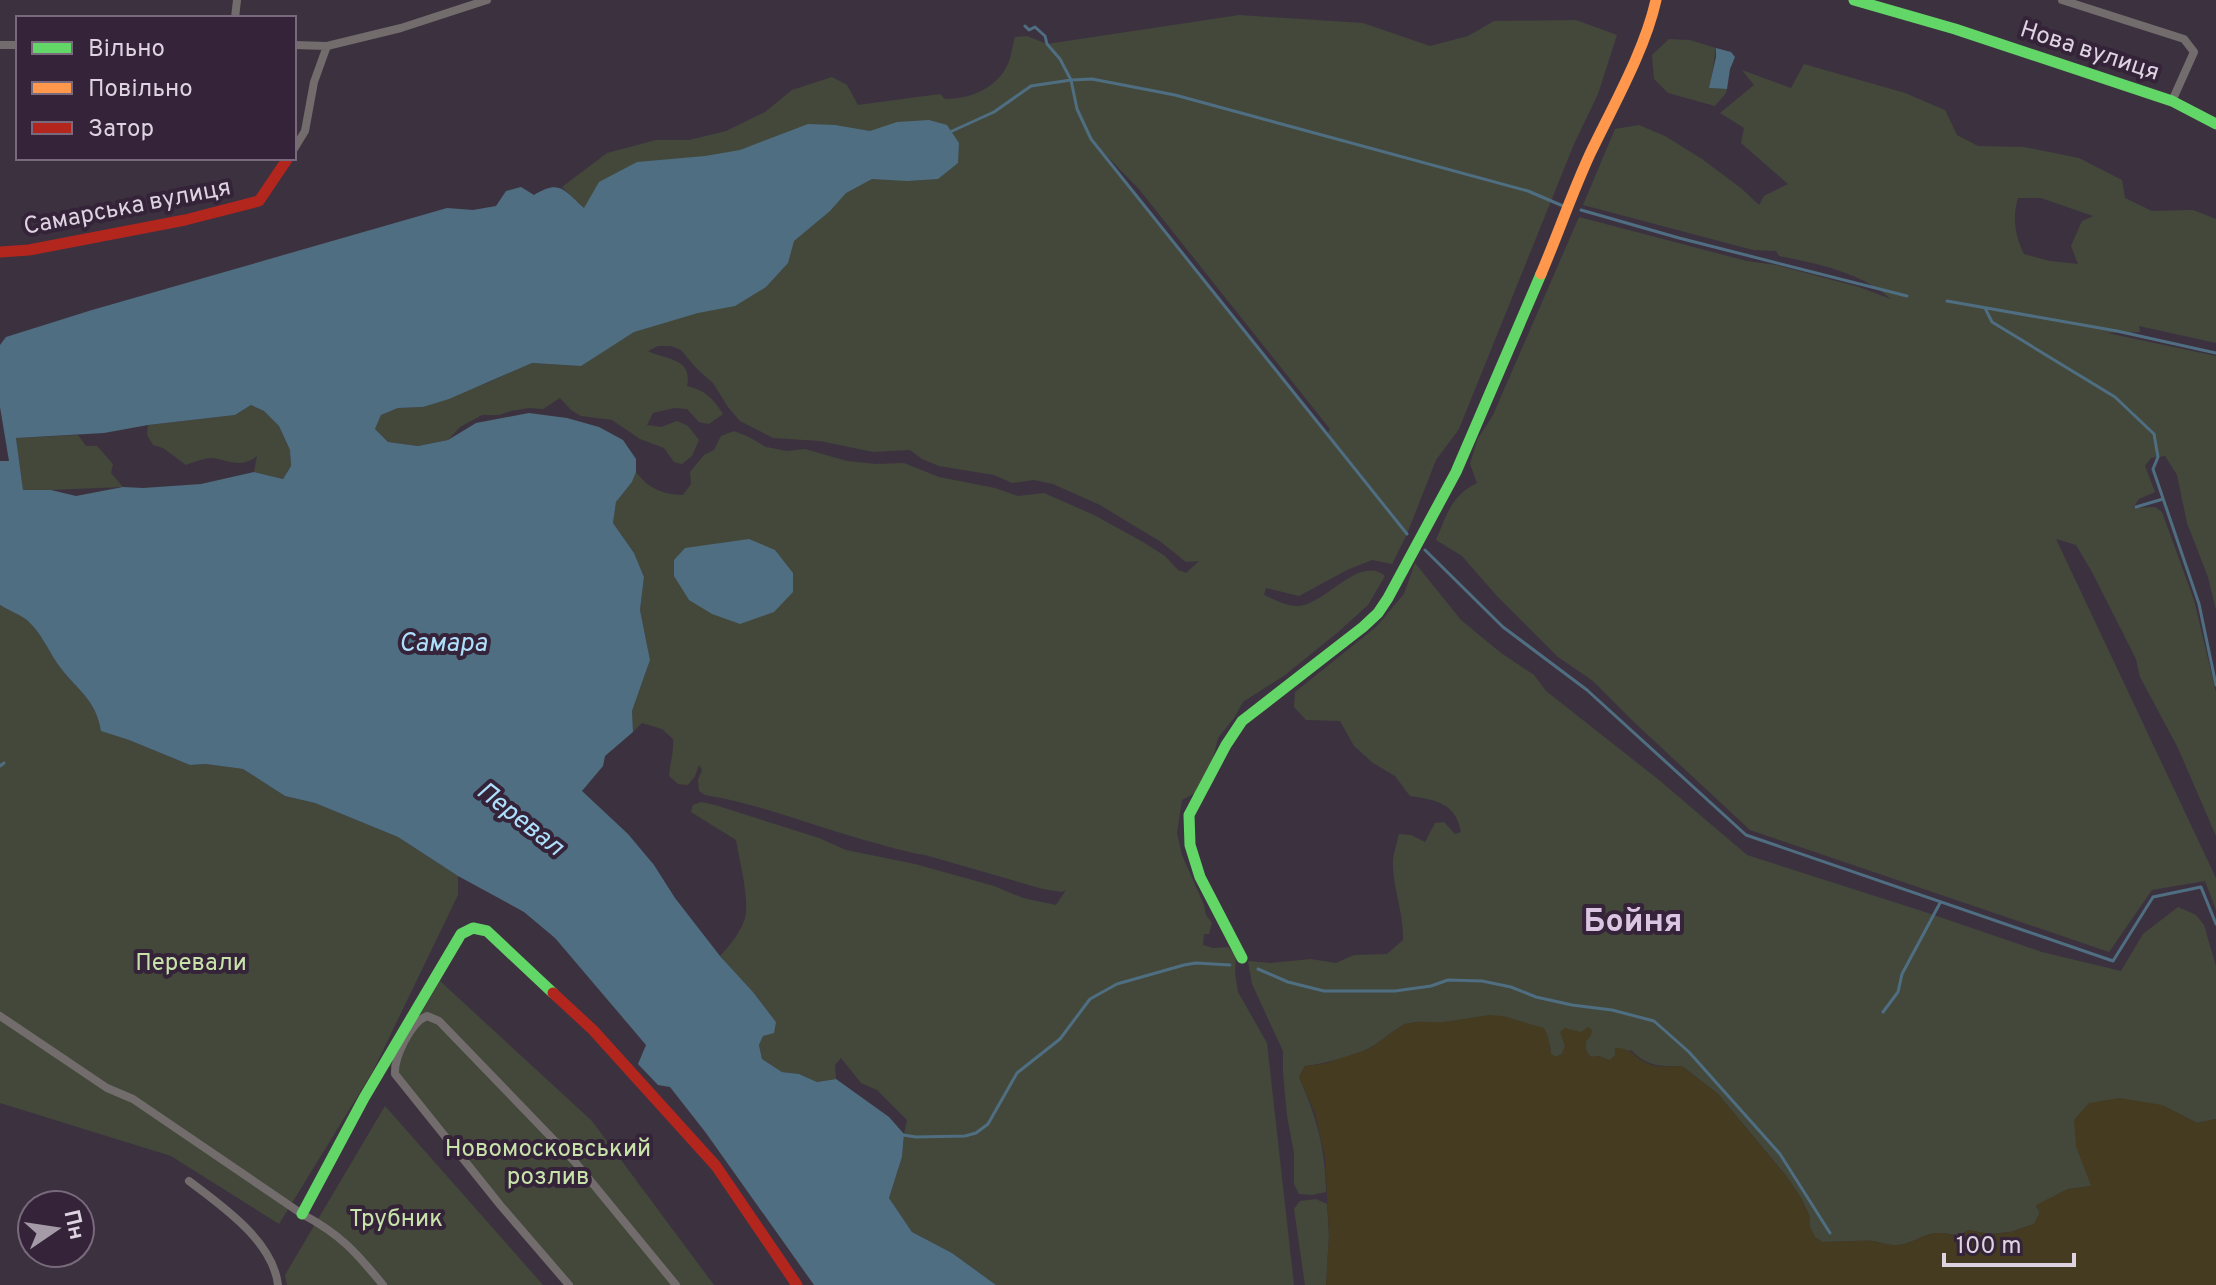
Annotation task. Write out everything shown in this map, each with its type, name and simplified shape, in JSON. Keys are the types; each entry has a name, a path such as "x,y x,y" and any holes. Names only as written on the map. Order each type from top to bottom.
{"street":[{"path":"296,45 327,46 401,28 487,0"},
{"path":"1242,958 1191,854 1187,828 1189,815 1242,721 1363,627 1378,613 1403,573 1456,472 1587,161 1617,99 1656,0"},
{"name":"Нова вулиця","path":"1854,0 1955,29 2172,101 2216,124"},
{"path":"2062,0 2184,39 2194,52 2172,101"},
{"path":"296,146 305,131 314,82 327,46"},
{"name":"Самарська вулиця","path":"0,252 29,250 185,220 259,201 287,160"},
{"path":"302,1214 364,1098 461,934 479,928 487,931 593,1030 716,1166 797,1285"},
{"path":"0,1016 107,1088 133,1099 302,1214 326,1227 343,1239 383,1285"},
{"path":"569,1285 395,1074 398,1057 414,1025 421,1018 427,1016 439,1021 519,1102 575,1162 676,1285"},
{"path":"189,1181 236,1217 250,1232 262,1248 278,1285"}],"green space":[{"path":"1239,15 1363,23 1430,46 1468,36 1494,21 1576,20 1617,35 1598,94 1574,144 1459,429 1436,460 1392,564 1372,560 1299,596 1266,588 1264,595 1294,606 1305,605 1363,571 1375,571 1385,576 1368,605 1337,633 1285,675 1243,702 1218,738 1213,758 1195,793 1182,800 1177,833 1182,855 1212,923 1209,934 1204,934 1203,945 1228,947 1236,955 1238,992 1267,1043 1294,1285 996,1285 952,1253 912,1232 889,1198 902,1157 907,1120 877,1090 861,1083 841,1058 835,1065 836,1079 817,1082 799,1074 782,1072 762,1059 759,1045 776,1022 720,956 738,933 746,911 736,840 691,812 693,805 701,802 715,805 819,838 846,850 915,864 994,886 1023,898 1056,905 1066,890 1043,889 864,840 766,809 705,795 699,791 698,780 702,770 699,765 688,785 678,784 669,776 673,739 662,729 642,723 633,732 632,711 650,660 640,610 644,577 634,553 613,523 616,502 636,472 656,490 683,495 691,484 690,472 704,455 714,450 721,436 734,431 766,447 787,451 805,449 847,461 904,463 939,477 1018,496 1044,493 1094,515 1143,542 1165,556 1178,570 1186,573 1199,561 1186,562 1161,542 1100,505 1053,484 1034,480 1012,483 994,475 939,466 910,450 873,452 820,441 773,438 740,421 713,383 681,350 671,346 658,346 648,351 682,365 688,377 687,386 708,396 723,414 709,424 699,422 687,409 674,408 653,413 647,425 661,427 677,421 688,426 699,440 692,456 682,464 674,462 664,448 640,439 612,420 581,416 560,398 543,409 482,415 460,427 448,440 418,446 388,442 375,429 381,415 398,408 423,407 532,363 581,366 584,208 562,187 607,153 656,140 689,140 726,131 765,112 792,90 832,77 847,85 858,105 940,94 945,99 963,97 980,92 1001,76 1009,61 1015,37 1027,36 1047,44","holes":["1100,149 1138,188 1330,429 1327,434"]},
{"path":"1669,39 1690,40 1716,48 1710,88 1727,89 1715,106 1668,93 1654,79 1652,55"},
{"path":"1804,64 1905,93 1945,110 1957,135 1978,146 2024,147 2079,158 2122,180 2125,198 2152,211 2193,210 2216,219 2216,343 2139,326 2140,332 2107,333 2216,356 2216,610 2208,577 2187,523 2177,475 2165,456 2151,458 2145,466 2155,492 2139,499 2133,508 2155,507 2162,512 2194,600 2216,692 2216,836 2178,748 2140,677 2136,659 2092,572 2076,545 2056,539 2216,878 2216,910 2205,881 2152,890 2109,952 1750,830 1593,681 1558,657 1462,556 1436,540 1456,500 1477,483 1470,464 1477,440 1493,415 1579,217 1747,261 1776,265 1859,287 1891,299 1852,276 1779,256 1776,251 1753,250 1583,205 1615,129 1639,125 1665,136 1702,159 1759,205 1764,196 1788,184 1741,143 1744,128 1720,113 1754,85 1742,70 1791,88","holes":["2018,198 2041,198 2093,216 2082,221 2071,246 2078,264 2024,254 2015,226"]},
{"path":"251,405 264,411 279,426 290,450 291,466 283,479 254,472 257,456 240,463 212,458 186,465 163,448 153,445 147,435 148,425 235,415"},
{"path":"78,435 86,446 97,446 113,464 111,473 123,487 23,491 16,438"},
{"path":"1415,563 1461,620 1534,675 1546,691 1659,780 1747,855 2042,952 2121,971 2143,934 2178,907 2196,915 2204,925 2216,966 2216,1119 2197,1123 2162,1105 2076,1146 2092,1186 2068,1189 2036,1206 2040,1213 2034,1224 2010,1232 1989,1234 1969,1230 1957,1235 1933,1233 1898,1245 1867,1241 1822,1242 1815,1238 1810,1217 1787,1177 1718,1094 1682,1066 1654,1064 1631,1050 1615,1055 1610,1061 1599,1056 1591,1057 1586,1049 1587,1038 1581,1032 1561,1032 1565,1046 1562,1054 1556,1057 1551,1054 1550,1045 1537,1026 1490,1021 1416,1022 1402,1026 1357,1053 1305,1066 1299,1077 1319,1133 1326,1192 1299,1194 1294,1184 1294,1153 1287,1116 1283,1051 1252,984 1248,961 1271,963 1311,959 1336,963 1354,955 1387,954 1403,940 1393,870 1399,834 1411,835 1425,842 1435,823 1444,822 1455,834 1461,832 1450,809 1410,796 1395,776 1373,763 1354,746 1340,721 1306,720 1294,707 1295,692 1376,627 1404,594"},
{"name":"Перевали","path":"0,605 25,619 37,631 57,663 89,702 102,731 190,765 243,769 285,796 315,803 398,837 458,876 458,895 373,1071 279,1224 171,1156 0,1103"},
{"name":"Новомосковський розлив","path":"440,981 592,1121 714,1285 572,1285 390,1066"},
{"name":"Трубник","path":"385,1106 543,1285 287,1285 285,1275"},
{"path":"1316,1199 1327,1204 1326,1285 1305,1285 1294,1209 1300,1201"}],"sand":[{"path":"1489,1015 1544,1028 1551,1054 1556,1057 1562,1054 1565,1046 1560,1032 1565,1028 1581,1032 1588,1027 1592,1030 1585,1046 1591,1057 1610,1060 1615,1055 1615,1048 1620,1048 1653,1065 1682,1066 1718,1094 1787,1177 1810,1217 1810,1227 1815,1237 1823,1242 1867,1241 1898,1245 1933,1233 1957,1235 1968,1230 1990,1234 2010,1232 2034,1224 2040,1213 2036,1205 2068,1189 2091,1186 2076,1146 2074,1120 2089,1103 2120,1098 2162,1105 2197,1123 2216,1119 2216,1285 1326,1285 1329,1236 1325,1157 1315,1113 1299,1077 1305,1066 1323,1064 1369,1049 1404,1024"}],"water":[{"path":"1716,48 1731,52 1735,57 1727,89 1709,88"},
{"name":"Самара","path":"929,120 947,125 959,143 958,163 938,179 872,179 846,193 794,241 788,263 766,287 735,306 698,313 634,332 581,366 532,363 449,399 423,407 398,408 381,415 375,429 388,442 418,446 448,440 476,423 529,413 567,418 599,427 623,440 636,459 636,472 616,502 613,523 634,553 644,577 640,610 650,660 632,711 633,732 605,756 603,766 582,791 628,834 720,956 776,1022 774,1033 763,1036 759,1045 762,1059 782,1072 799,1074 817,1082 836,1079 889,1117 904,1134 902,1157 889,1198 912,1232 952,1253 996,1285 814,1285 670,1087 658,1085 638,1064 646,1045 555,938 524,912 458,876 398,837 315,803 285,796 243,769 190,765 101,731 89,702 57,663 37,631 25,619 0,605 0,461 9,461 0,407 0,345 6,337 447,208 473,210 496,206 506,191 521,187 534,195 556,187 584,208 599,182 637,162 740,150 808,124 870,131 897,122","holes":["251,405 264,411 279,426 290,450 291,466 283,479 254,472 201,484 123,487 76,496 51,490 23,490 16,438 104,433 235,415"]},
{"path":"749,539 775,550 793,573 793,592 774,612 740,624 712,614 689,600 674,576 674,560 685,548"}],"waterway":[{"path":"1025,26 1029,30 1035,27 1045,36 1047,44 1060,59 1071,80 1077,109 1091,139 1407,534"},
{"path":"950,132 994,112 1031,86 1092,79 1175,95 1528,191 1563,206"},
{"path":"1581,210 1907,296"},
{"path":"1947,301 2117,331 2216,353"},
{"path":"1985,308 1992,322 2115,397 2154,434 2158,457 2153,469 2199,604 2216,685"},
{"path":"2136,507 2163,499"},
{"path":"1425,550 1503,627 1587,690 1746,835 2113,961 2153,897 2201,887 2216,924"},
{"path":"0,766 4,763"},
{"path":"1883,1012 1898,992 1902,974 1940,903"},
{"path":"903,1135 965,1136 976,1133 988,1124 1017,1073 1060,1039 1090,999 1117,984 1184,965 1230,965"},
{"path":"1258,969 1288,982 1324,991 1395,991 1431,986 1448,980 1482,981 1511,987 1536,997 1612,1010 1654,1021 1689,1052 1780,1154 1830,1233"}],"traffic: fast":[{"path":"1854,0 1955,29 2172,101 2216,124"},
{"path":"1242,958 1200,877 1190,845 1189,815 1242,721 1363,627 1388,598 1456,472 1541,274"},
{"path":"302,1214 364,1098 461,934 473,928 487,931 553,993"}],"traffic: slow":[{"path":"1541,274 1583,169 1636,58 1656,0"}],"traffic: jam":[{"path":"0,252 29,250 185,220 259,201 287,160"},
{"path":"553,993 593,1030 716,1166 797,1285"}],"district":[{"name":"Бойня","path":"1633,920"}],"water label":[{"name":"Перевал","path":"521,818"}]}
